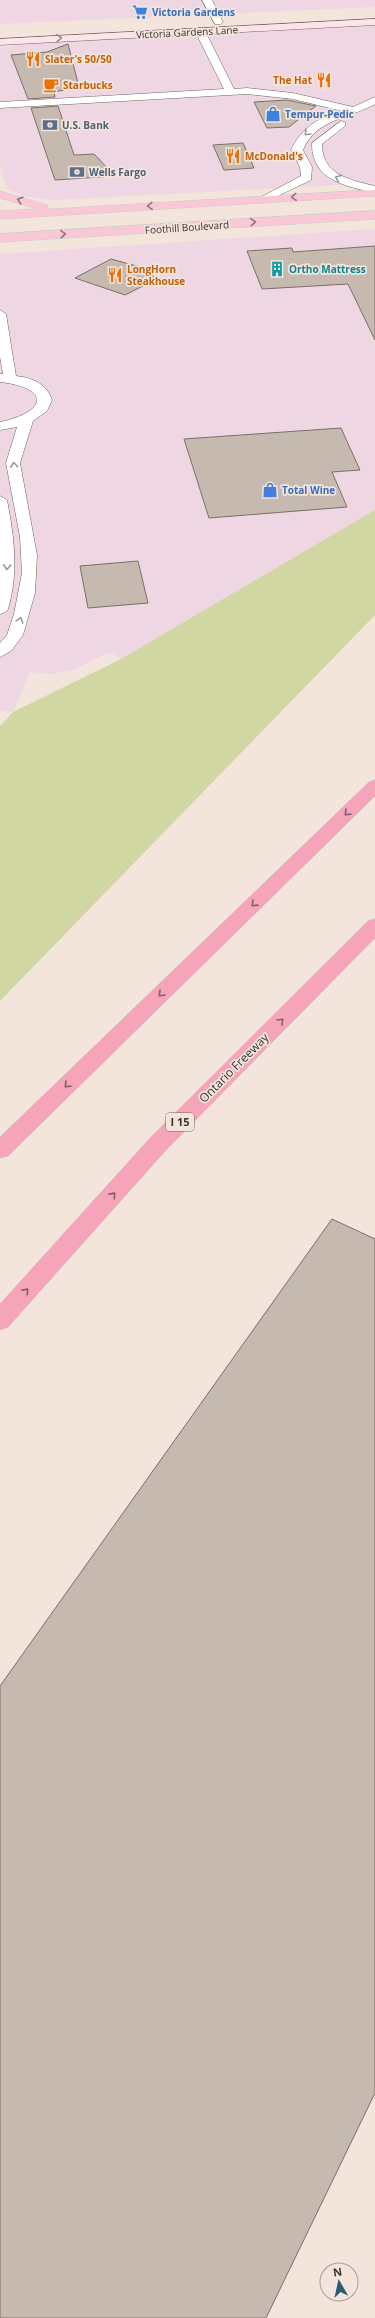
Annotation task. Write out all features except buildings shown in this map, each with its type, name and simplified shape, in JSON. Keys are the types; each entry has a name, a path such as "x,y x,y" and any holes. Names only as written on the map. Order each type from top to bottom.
{"highway":[{"path":"0,1150 375,786"},
{"name":"Ontario Freeway","path":"0,1320 159,1143 375,926"}],"main road":[{"name":"Victoria Gardens Lane","path":"0,33 375,14"},
{"name":"Victoria Gardens Lane","path":"0,42 375,22"},
{"path":"0,46 20,40"},
{"name":"Foothill Boulevard","path":"0,215 375,191"},
{"path":"0,194 37,206 68,211"},
{"name":"Foothill Boulevard","path":"0,238 375,215"}],"street":[{"path":"207,0 218,22"},
{"path":"200,31 230,92"},
{"path":"0,105 230,92 270,92 353,110"},
{"path":"265,199 307,178 306,167 297,150 306,132 331,116 353,110 375,100"},
{"path":"353,110 349,119 332,129 317,143 316,156 322,166 332,176 375,191"},
{"path":"0,314 5,378 26,382 38,387 45,394 47,402 43,410 26,420 0,426"},
{"path":"0,652 13,642 26,600 30,577 29,542 13,464 13,454 23,435 26,420"},
{"path":"0,500 8,559 7,578 0,608"}],"shaded area":[{"name":"Victoria Gardens","path":"0,0 375,0 375,7 0,24"},
{"path":"375,25 375,183 56,200 38,199 18,194 8,189 4,181 0,163 0,48 31,43"},
{"path":"375,229 375,512 121,659 109,652 74,670 51,674 30,672 13,712 0,711 0,254"}],"green space":[{"path":"375,510 375,615 0,1001 0,726 13,712 121,659"}],"place":[{"name":"Victoria Gardens","path":"140,12"},
{"name":"Slater's 50/50","path":"33,59"},
{"name":"The Hat","path":"324,80"},
{"name":"Starbucks","path":"51,85"},
{"name":"Tempur-Pedic","path":"273,114"},
{"name":"U.S. Bank","path":"50,125"},
{"name":"McDonald's","path":"233,156"},
{"name":"Wells Fargo","path":"77,172"},
{"name":"Ortho Mattress","path":"277,269"},
{"name":"LongHorn Steakhouse","path":"115,275"},
{"name":"Total Wine","path":"270,490"}]}
